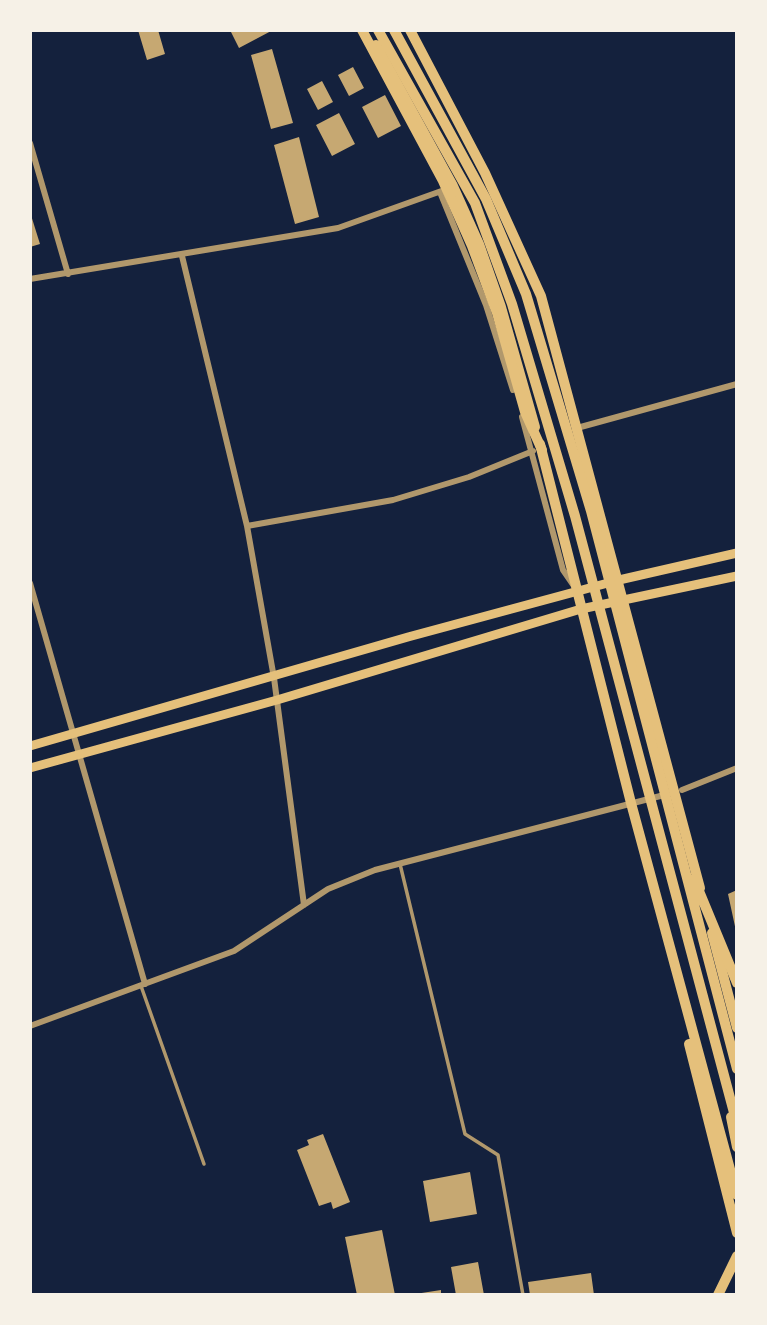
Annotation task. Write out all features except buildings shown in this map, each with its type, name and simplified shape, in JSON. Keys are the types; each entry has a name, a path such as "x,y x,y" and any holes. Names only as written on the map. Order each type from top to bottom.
{"highway":[{"path":"364,30 443,181 471,246 497,313 538,451"},
{"path":"378,30 475,203 512,304 575,516 737,1124"},
{"path":"394,30 486,199 526,294 591,511 737,1069"},
{"path":"680,844 737,983"},
{"path":"708,1016 737,1147"},
{"path":"718,1295 737,1256"}],"main road":[{"path":"364,30 410,102 453,186 501,307 737,1195"},
{"path":"410,30 485,173 541,296 678,791 737,1028"},
{"path":"30,746 274,678 408,637 619,580 737,553"},
{"path":"30,768 277,700 581,609 737,576"},
{"path":"676,971 681,1009 737,1233"}],"street":[{"path":"30,143 68,274"},
{"path":"30,279 182,256 350,225 485,173"},
{"path":"247,526 406,497 538,451 486,305 440,192"},
{"path":"182,256 247,526 274,678 304,905"},
{"path":"578,428 737,384"},
{"path":"30,583 143,985"},
{"path":"30,1026 234,951 328,889 399,861 678,791 737,768"}],"lane":[{"path":"399,861 465,1134 498,1155 523,1295"},
{"path":"143,985 204,1164"}]}
